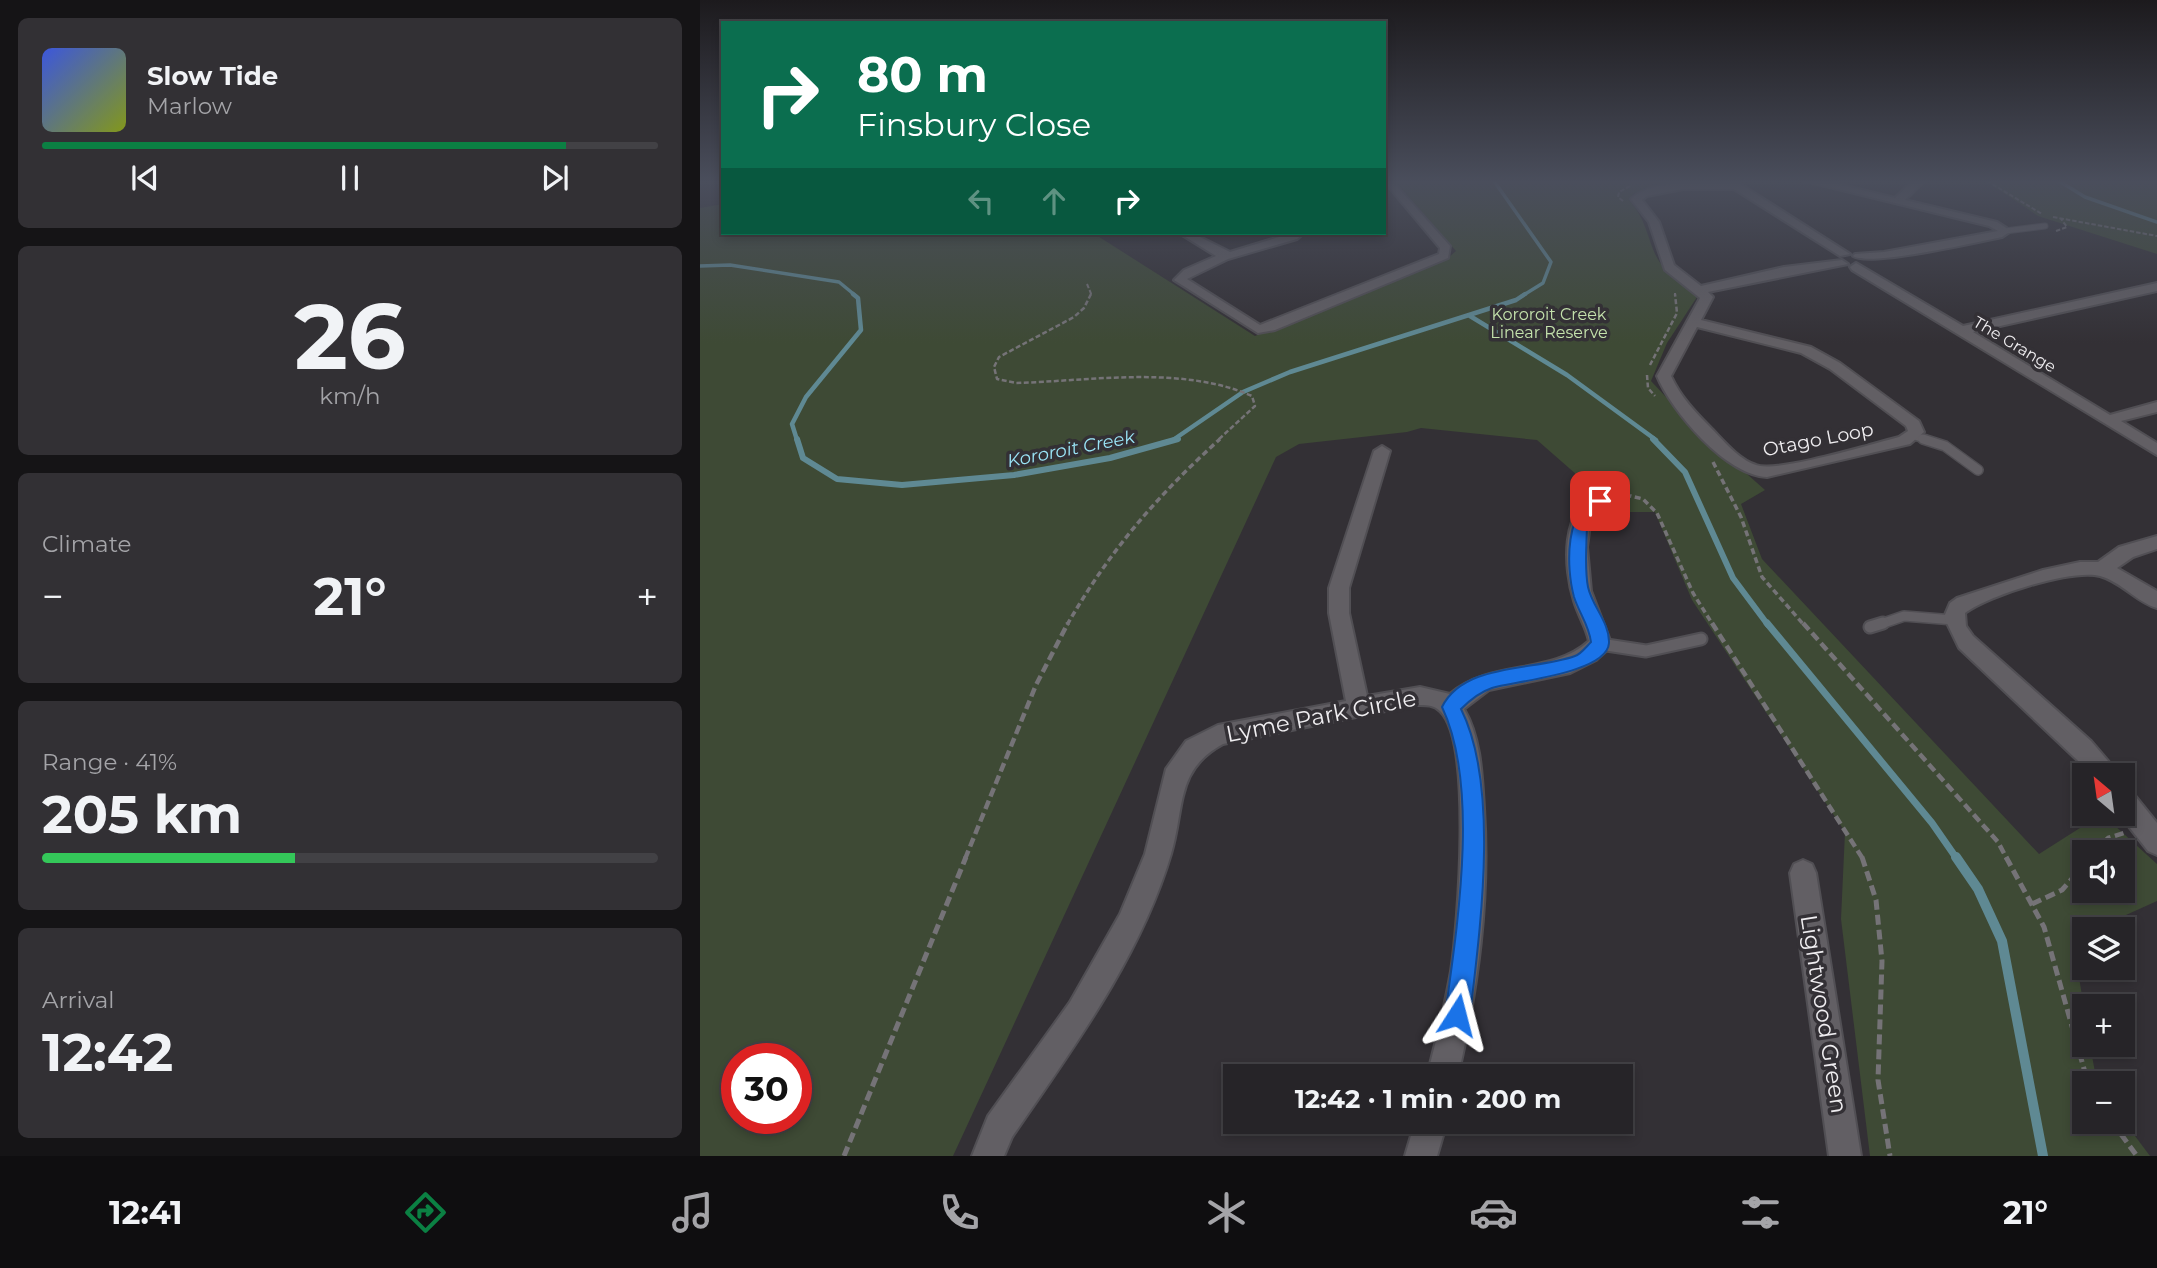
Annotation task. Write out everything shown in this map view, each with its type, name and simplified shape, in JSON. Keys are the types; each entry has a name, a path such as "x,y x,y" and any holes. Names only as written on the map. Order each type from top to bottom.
{"street":[{"path":"1188,235 1226,256"},
{"path":"1293,235 1241,254 1226,256 1216,263 1183,275 1180,280 1258,328 1270,327 1444,256 1446,248 1434,235"},
{"path":"1658,235 1668,267 1701,290 1815,266 1997,235"},
{"name":"The Grange","path":"1805,235 2157,435"},
{"path":"1967,329 2157,287"},
{"name":"Otago Loop","path":"1691,322 1779,342 1814,354 1913,424 1914,436 1904,441 1777,471 1749,468 1741,464 1675,401 1665,384 1666,369 1691,322 1707,297 1701,290"},
{"name":"The Grange","path":"1967,329 2157,450"},
{"path":"2107,420 2157,407"},
{"path":"1358,706 1352,690 1339,613 1339,588 1382,451"},
{"path":"1446,1064 1461,991 1472,902 1470,782 1462,730 1451,707 1466,693 1485,682 1575,664 1590,656 1600,645 1598,630 1579,584 1580,522 1585,512 1600,501"},
{"path":"2102,569 2126,552 2157,542"},
{"path":"2097,763 1966,642 1954,620 1956,610 1972,599 2061,571 2088,567 2102,569 2137,586 2157,601"},
{"name":"Lyme Park Circle","path":"988,1156 999,1126 1080,1012 1130,924 1158,854 1178,769 1194,748 1218,735 1358,706 1427,695 1451,707"},
{"path":"2135,815 2157,843"},
{"name":"Lightwood Green","path":"1803,873 1845,1156"},
{"path":"1421,1156 1427,1134"}],"lane":[{"path":"1914,436 1945,446 1978,470"},
{"path":"1870,627 1904,616 1954,620"},
{"path":"1600,645 1646,651 1701,639"}],"path":[{"path":"844,1156 1036,685 1059,636 1127,533 1202,454 1255,406 1252,396 1243,391 1171,377 1116,377 1016,383 997,379 994,368 999,357 1069,321 1087,305 1091,297 1087,284"},
{"path":"1600,501 1638,498 1650,504 1657,513 1693,593 1861,853 1876,900 1882,961 1878,1080 1890,1156"},
{"path":"1741,517 1762,577 1998,842 2032,905 2054,955 2085,1071"},
{"path":"2032,905 2050,900 2065,891 2072,881"},
{"path":"2121,1134 2137,1156"}],"green space":[{"name":"Kororoit Creek Linear Reserve","path":"700,235 1096,235 1255,336 1448,258 1456,251 1442,235 1647,235 1654,252 1668,272 1697,297 1667,343 1651,381 1694,427 1765,490 1741,504 1762,559 2039,854 2083,826 2115,826 2131,840 2072,840 2072,903 2135,903 2135,844 2157,864 2157,901 2122,917 2072,917 2072,980 2079,980 2082,994 2072,994 2072,1057 2092,1057 2095,1071 2072,1071 2072,1134 2134,1134 2150,1156 1870,1156 1841,919 1845,832 1692,600 1655,512 1630,512 1618,484 1577,475 1537,440 1421,428 1407,432 1299,444 1276,457 953,1156 700,1156"},
{"path":"2097,235 2157,235 2157,254"}],"waterway":[{"name":"Kororoit Creek","path":"1522,296 1543,283 1551,262 1532,235"},
{"name":"Kororoit Creek","path":"700,266 730,265 839,282 856,296"},
{"name":"Kororoit Creek","path":"797,440 792,424 806,397 861,330 858,298 853,294"},
{"name":"Kororoit Creek","path":"1173,440 1243,392 1290,372 1522,296"},
{"path":"1470,316 1567,375 1656,440"},
{"name":"Kororoit Creek","path":"797,439 803,458 837,479 902,485 1014,475 1110,458 1178,439"},
{"path":"1653,439 1685,472 1733,578 1768,625"},
{"path":"1767,623 1932,823 1957,859"},
{"path":"1956,857 1978,889 2002,941 2043,1156"}],"route":[{"path":"1457,1015 1472,902 1472,825 1467,755 1462,730 1451,707 1466,693 1485,682 1568,666 1590,656 1600,645 1598,630 1579,584 1580,522 1585,512 1600,501"}]}
